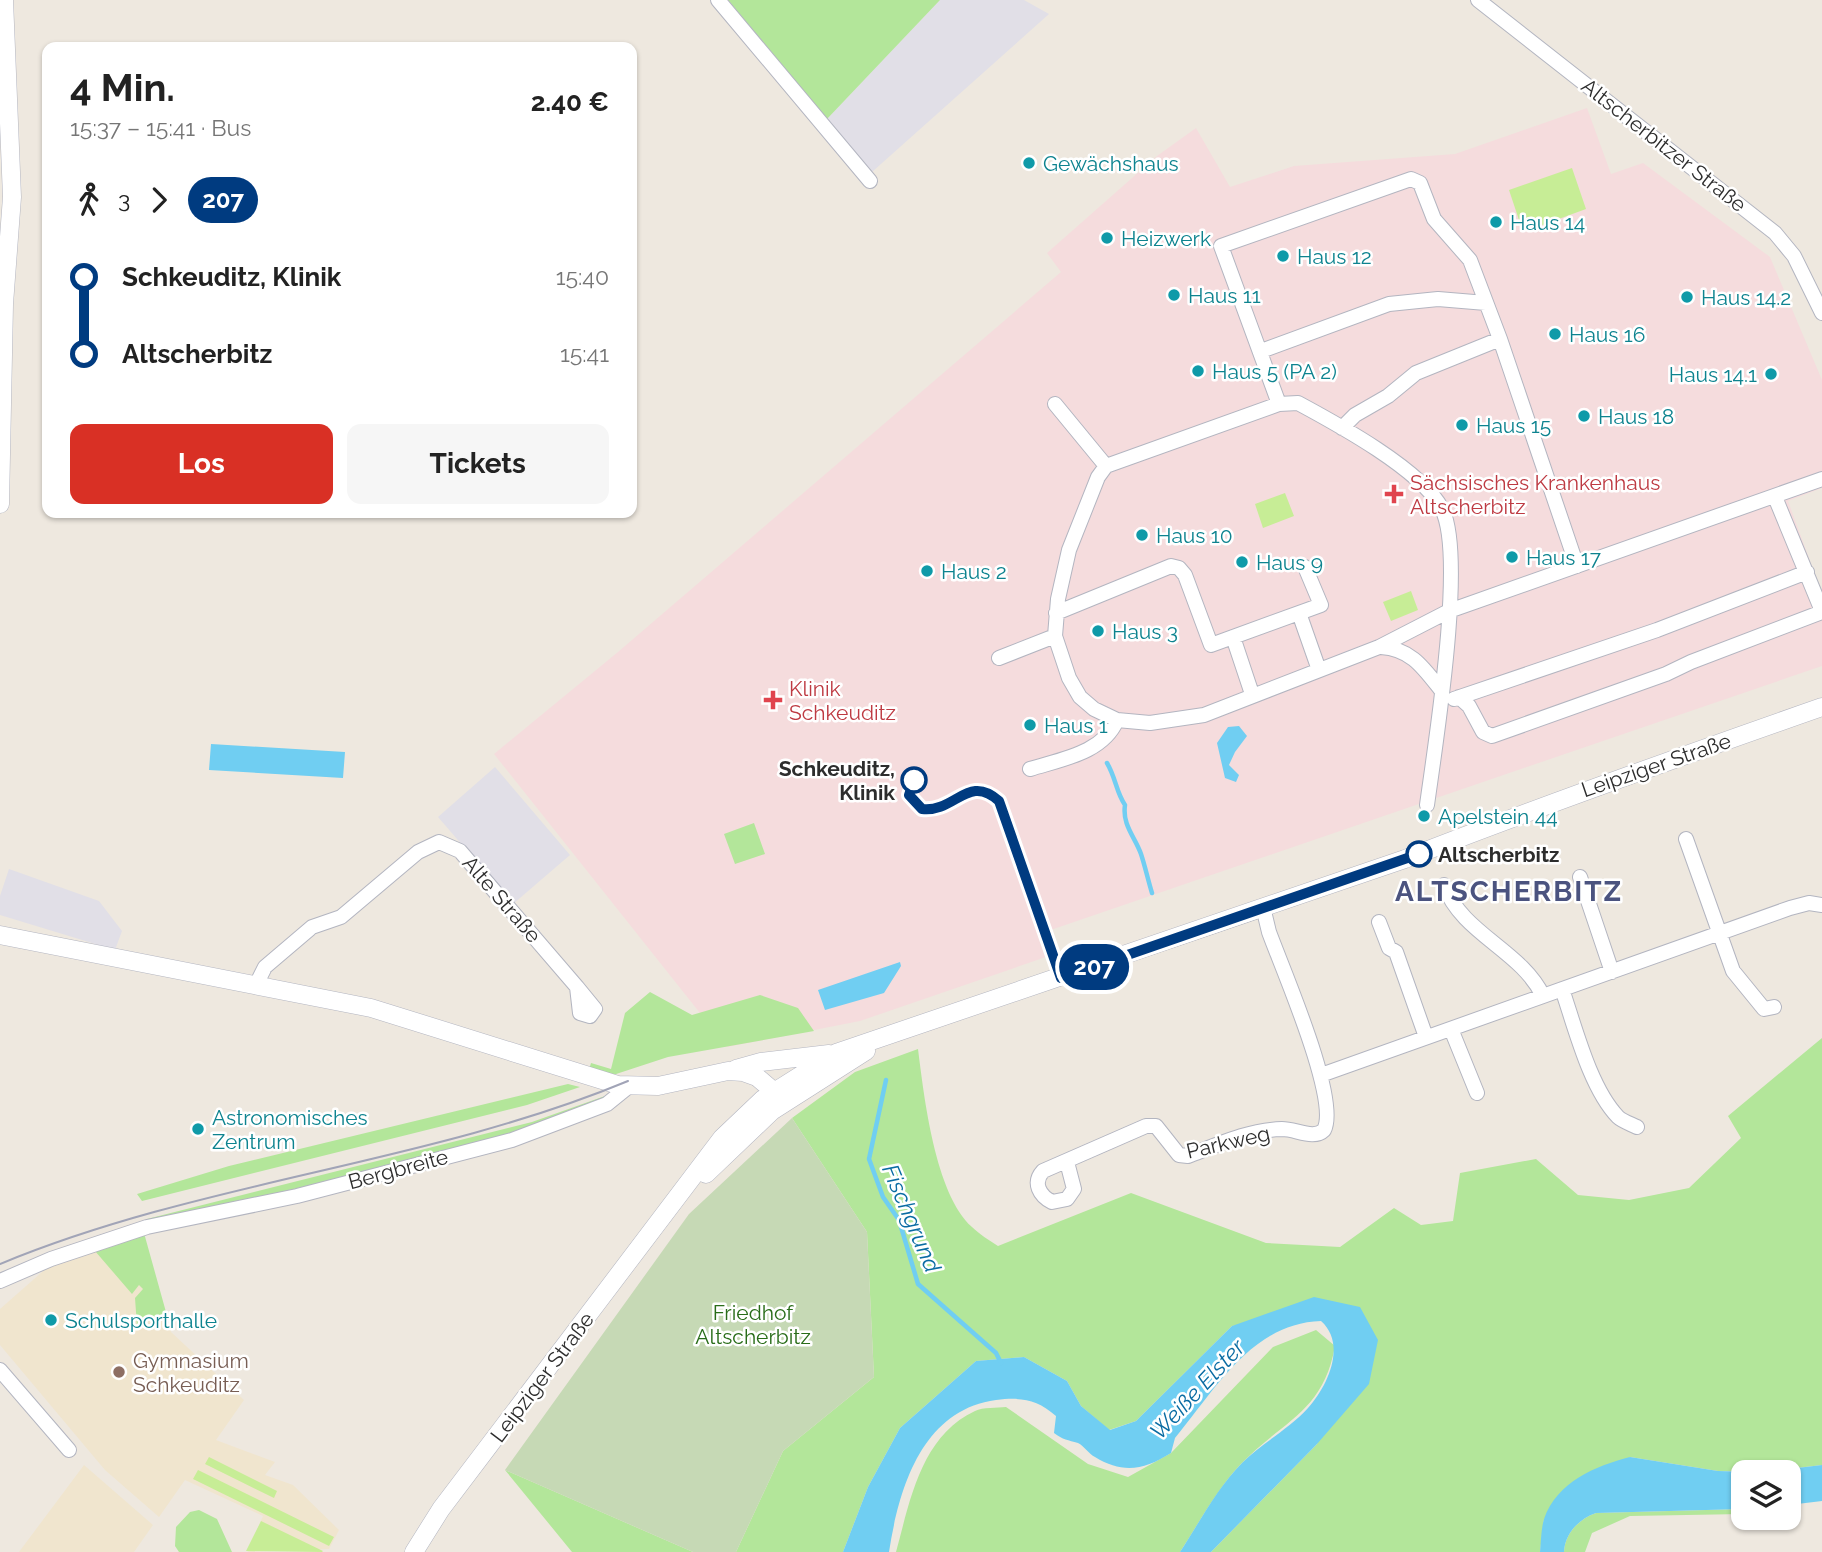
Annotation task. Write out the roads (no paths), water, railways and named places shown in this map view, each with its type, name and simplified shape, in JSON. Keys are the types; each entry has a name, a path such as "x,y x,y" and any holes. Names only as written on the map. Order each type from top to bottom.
{"street":[{"path":"0,504 6,192 4,0"},
{"path":"718,0 870,181"},
{"name":"Altscherbitzer Straße","path":"1478,0 1775,233 1794,256 1822,313"},
{"path":"1279,404 1221,246 1411,179 1420,183 1441,229 1469,260 1500,340 1577,566"},
{"path":"1261,351 1389,304 1438,299 1486,303"},
{"path":"1342,428 1355,415 1388,396 1416,373 1500,340"},
{"path":"1427,805 1448,611 1450,544 1443,510 1415,477 1342,428 1298,403 1279,404 1105,466 1098,477 1069,551 1056,613 1055,636 1069,678 1080,697 1094,709 1117,720 1161,723 1204,715 1252,694 1379,647 1448,611 1775,497 1822,478"},
{"path":"1055,404 1105,466"},
{"path":"1459,697 1469,706 1483,733 1492,736 1666,674 1690,662 1822,612 1775,497"},
{"path":"1056,613 1171,566 1179,568 1185,575 1211,645 1321,606 1305,567"},
{"path":"1440,697 1459,697 1657,630 1807,572"},
{"path":"1299,613 1319,670"},
{"path":"999,658 1055,636"},
{"path":"1233,637 1252,694"},
{"path":"1379,647 1397,648 1410,654 1440,697"},
{"name":"Leipziger Straße","path":"728,1071 836,1053 896,1034 1405,859 1549,803 1822,707"},
{"path":"1030,769 1101,744 1112,733 1117,720"},
{"path":"1686,839 1733,971 1764,1009 1774,1007"},
{"name":"Alte Straße","path":"256,985 265,967 312,927 341,918 418,852 439,842 460,850 577,987"},
{"path":"1580,877 1612,972"},
{"path":"1444,885 1456,911 1524,970 1536,982 1543,996"},
{"path":"1264,907 1269,932 1321,1075 1809,903 1822,905"},
{"path":"1379,922 1389,948 1396,952 1426,1038"},
{"path":"0,936 371,1008 607,1083 628,1087 658,1086 728,1071 751,1074 779,1096"},
{"path":"1562,989 1603,1093 1619,1118 1637,1127"},
{"path":"1451,1029 1477,1093"},
{"name":"Leipziger Straße","path":"799,1083 896,1034"},
{"name":"Leipziger Straße","path":"414,1552 441,1509 674,1204 697,1168 750,1110 799,1083 836,1053"},
{"path":"776,1061 799,1083"},
{"name":"Parkweg","path":"1067,1162 1146,1126 1156,1126 1179,1155 1188,1156 1253,1132 1286,1129 1315,1135 1324,1130 1328,1116 1321,1075"},
{"name":"Bergbreite","path":"0,1282 51,1259 148,1227 297,1196 512,1140 607,1104 628,1087"},
{"name":"Leipziger Straße","path":"674,1204 779,1096"},
{"path":"0,1370 69,1450"}],"water":[{"path":"1239,726 1247,736 1229,765 1239,775 1236,782 1225,778 1217,743 1228,727"},
{"path":"211,744 345,752 343,778 209,770"},
{"path":"900,962 901,966 884,993 825,1010 818,990"},
{"name":"Weiße Elster","path":"1314,1297 1360,1307 1378,1340 1369,1384 1317,1444 1211,1552 1180,1552 1216,1494 1233,1473 1250,1456 1301,1416 1322,1388 1328,1377 1334,1353 1329,1330 1321,1321 1297,1325 1275,1333 1255,1346 1221,1380 1175,1438 1171,1453 1142,1466 1115,1466 1093,1456 1078,1443 1060,1437 1054,1433 1056,1416 1035,1403 1021,1399 1005,1399 971,1407 949,1419 932,1436 918,1456 900,1503 889,1552 843,1552 868,1487 900,1428 976,1361 1024,1357 1067,1381 1081,1406 1110,1430 1136,1421 1232,1326"},
{"path":"1630,1457 1731,1471 1731,1509 1596,1513 1574,1528 1567,1539 1564,1552 1540,1552 1544,1519 1558,1495 1568,1485 1604,1465"},
{"path":"1822,1465 1822,1501 1801,1504 1801,1467"}],"waterway":[{"path":"1107,763 1125,805 1127,825 1141,854 1152,893"},
{"name":"Fischgrund","path":"886,1080 869,1159 883,1197 899,1220 918,1284 996,1353 1001,1363"}],"tram line":[{"path":"0,1264 77,1235 155,1212 473,1133 551,1110 628,1081"}],"place":[{"name":"Gewächshaus","path":"1029,163"},
{"name":"Haus 14","path":"1496,222"},
{"name":"Heizwerk","path":"1107,238"},
{"name":"Haus 12","path":"1283,256"},
{"name":"Haus 11","path":"1174,295"},
{"name":"Haus 14.2","path":"1687,297"},
{"name":"Haus 16","path":"1555,334"},
{"name":"Haus 5 (PA 2)","path":"1198,371"},
{"name":"Haus 14.1","path":"1771,374"},
{"name":"Haus 18","path":"1584,416"},
{"name":"Haus 15","path":"1462,425"},
{"name":"Sächsisches Krankenhaus Altscherbitz","path":"1394,494"},
{"name":"Haus 10","path":"1142,535"},
{"name":"Haus 17","path":"1512,557"},
{"name":"Haus 9","path":"1242,562"},
{"name":"Haus 2","path":"927,571"},
{"name":"Haus 3","path":"1098,631"},
{"name":"Klinik Schkeuditz","path":"773,700"},
{"name":"Haus 1","path":"1030,725"},
{"name":"Schkeuditz, Klinik","path":"914,780"},
{"name":"Apelstein 44","path":"1424,816"},
{"name":"Altscherbitz","path":"1419,854"},
{"name":"Astronomisches Zentrum","path":"198,1129"},
{"name":"Schulsporthalle","path":"51,1320"},
{"name":"Gymnasium Schkeuditz","path":"119,1372"}],"district":[{"name":"ALTSCHERBITZ","path":"1509,891"}],"park label":[{"name":"Friedhof Altscherbitz","path":"753,1324"}]}
